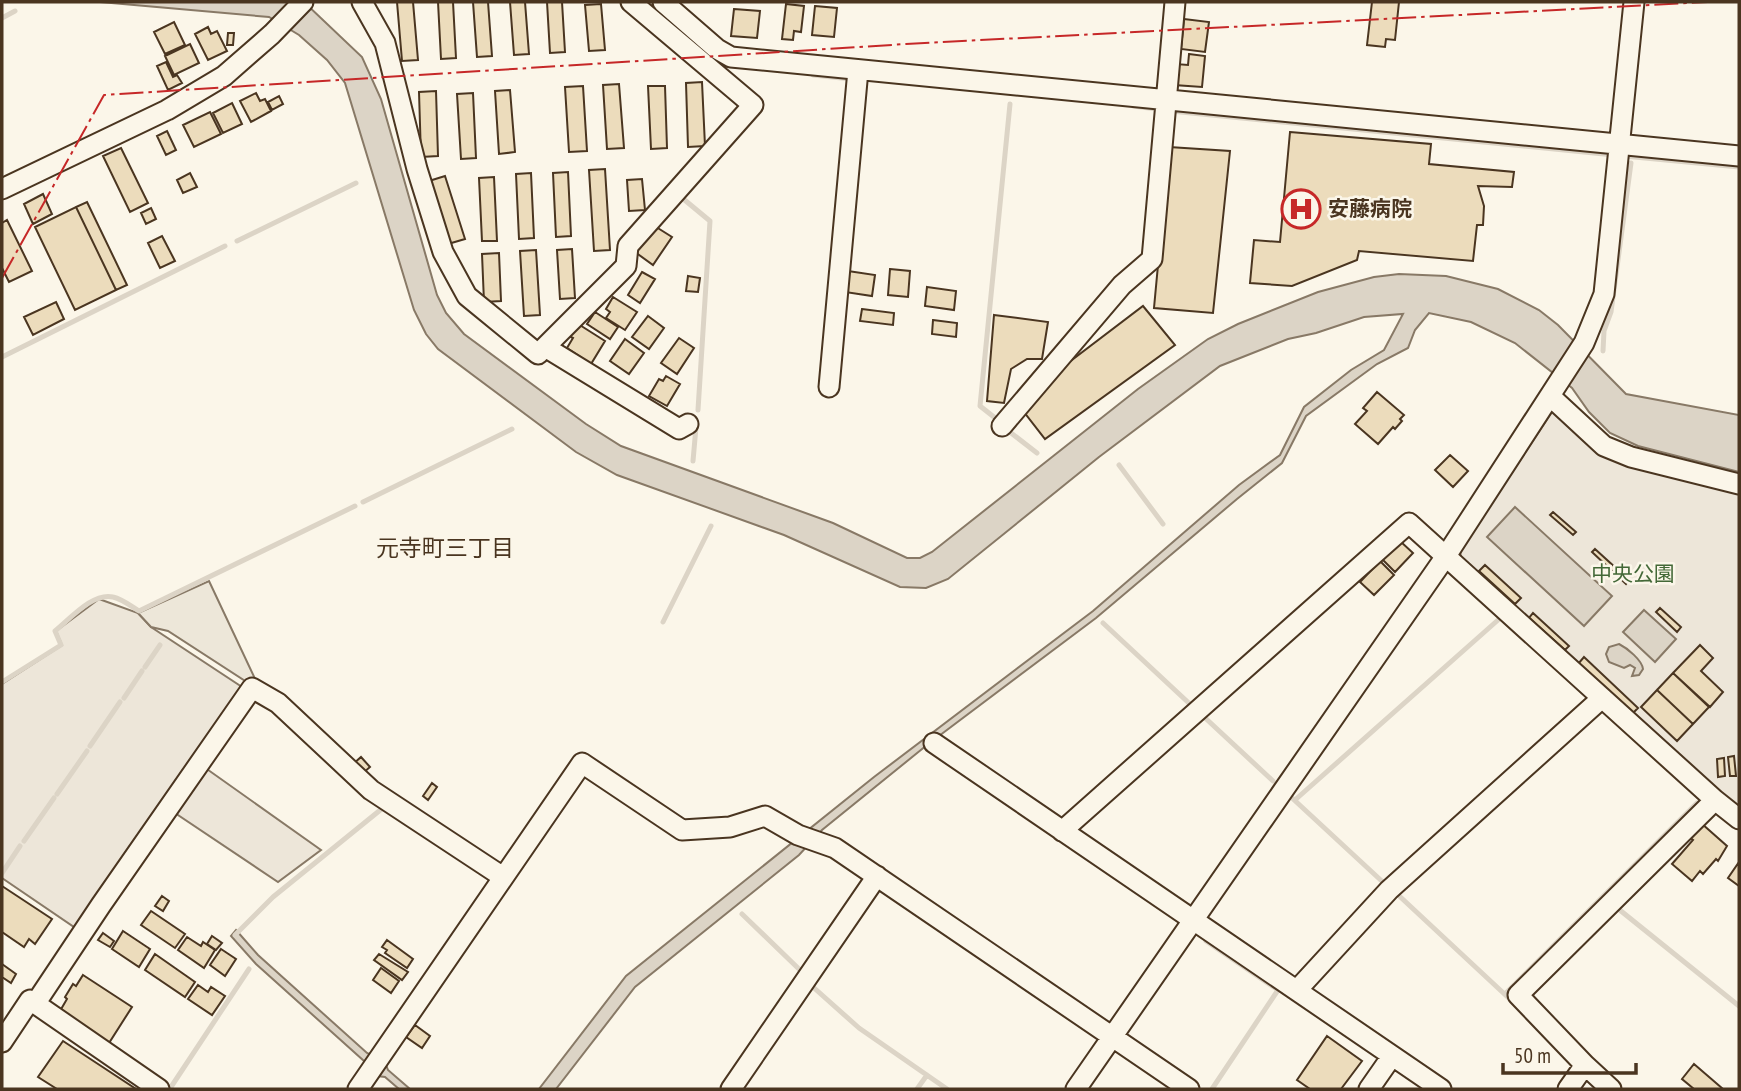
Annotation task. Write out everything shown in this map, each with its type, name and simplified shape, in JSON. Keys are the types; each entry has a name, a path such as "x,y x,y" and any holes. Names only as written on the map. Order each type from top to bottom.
{"street":[{"path":"2,189 178,104 224,76 303,2"},
{"path":"362,2 385,43 417,169 443,252 467,296 538,354 626,266 628,246 753,105 631,2"},
{"path":"663,2 717,49 731,57 1165,99 1619,153 1739,156"},
{"path":"1002,426 1122,285 1152,260 1175,2"},
{"path":"1076,1089 1446,556 1584,342 1604,294 1634,2"},
{"path":"828,387 859,70"},
{"path":"545,347 679,429 688,424"},
{"path":"1555,390 1604,446 1631,457 1739,484"},
{"path":"1062,831 1409,523 1739,819"},
{"path":"35,1004 252,688 278,703 371,790 503,877"},
{"path":"1297,990 1389,890 1602,698"},
{"path":"934,743 1441,1089"},
{"path":"364,1082 582,763 682,830 730,827 765,816 798,835 835,848 1189,1089"},
{"path":"1611,1089 1518,995 1715,800"},
{"path":"732,1089 877,876"},
{"path":"2,1042 30,1000 159,1089"},
{"path":"1369,1089 1392,1056"},
{"path":"1568,1089 1585,1065"}],"green space":[{"name":"中央公園","path":"1552,412 1559,413 1604,451 1739,491 1739,808 1695,773 1461,558 1460,551"},
{"path":"99,599 138,613 151,627 242,687 77,929 2,878 2,684 62,645 56,631"},
{"path":"204,767 321,850 278,882 172,811"}],"shaded area":[{"path":"100,2 304,2 362,57 381,99 437,295 446,313 464,334 586,424 621,446 833,523 907,558 920,558 932,552 1138,389 1208,339 1318,292 1374,277 1399,274 1446,276 1498,289 1539,310 1558,325 1626,394 1739,415 1739,472 1638,446 1610,433 1589,412 1572,388 1515,343 1471,322 1429,313 1415,330 1408,348 1377,364 1306,416 1282,463 1096,618 927,745 822,830 799,855 635,987 556,1089 539,1089 626,976 874,777 1093,611 1239,485 1280,455 1304,407 1351,370 1384,350 1403,314 1364,317 1288,339 1220,366 1099,457 948,579 926,588 900,587 784,535 617,475 576,452 438,349 426,334 414,310 345,83 327,60 299,35 269,17"},
{"path":"1515,507 1612,596 1584,626 1487,537"},
{"path":"209,581 257,683 253,686 168,631 151,627 138,613"},
{"path":"1644,610 1676,639 1655,662 1623,632"},
{"path":"1619,644 1640,662 1643,669 1639,675 1632,676 1635,668 1630,665 1624,668 1609,662 1606,654 1609,647"},
{"path":"236,930 258,955 367,1053 385,1062 388,1070 410,1089 399,1089 385,1077 377,1076 364,1061 256,964 231,936"}],"building":[{"path":"397,2 413,2 418,60 402,61"},
{"path":"438,2 453,2 456,58 441,59"},
{"path":"473,2 488,2 492,56 477,57"},
{"path":"510,2 525,2 529,54 514,55"},
{"path":"547,2 562,2 565,52 550,53"},
{"path":"1372,2 1399,2 1395,40 1386,39 1385,47 1367,45"},
{"path":"601,4 605,50 589,51 585,5"},
{"path":"786,4 804,6 801,32 794,31 793,40 782,39"},
{"path":"815,6 837,8 834,37 812,35"},
{"path":"734,9 760,11 757,38 731,36"},
{"path":"1184,19 1209,22 1205,52 1181,49"},
{"path":"174,22 185,45 165,54 154,32"},
{"path":"208,27 211,34 217,31 227,51 208,60 195,34"},
{"path":"228,33 234,33 233,45 227,45"},
{"path":"190,44 199,63 174,75 165,56"},
{"path":"1189,54 1205,56 1202,87 1174,85 1176,64 1188,65"},
{"path":"166,62 173,77 177,75 182,83 168,90 157,66"},
{"path":"702,82 705,146 688,147 686,83"},
{"path":"619,84 624,148 607,149 603,85"},
{"path":"583,86 587,151 569,152 565,87"},
{"path":"648,86 665,86 667,148 651,149"},
{"path":"510,90 515,152 499,154 495,91"},
{"path":"436,91 438,156 421,157 419,92"},
{"path":"256,93 260,101 265,99 271,111 251,122 240,101"},
{"path":"473,93 476,158 461,159 457,94"},
{"path":"279,96 283,104 272,110 268,102"},
{"path":"232,103 242,124 223,133 213,113"},
{"path":"210,112 221,134 194,147 183,125"},
{"path":"167,131 176,150 166,155 157,136"},
{"path":"1290,132 1431,144 1429,164 1514,172 1512,187 1478,186 1484,206 1483,225 1477,225 1473,261 1359,251 1357,260 1292,286 1250,283 1254,240 1280,242"},
{"path":"1169,147 1230,151 1213,313 1154,308"},
{"path":"121,148 148,203 130,212 103,156"},
{"path":"605,169 610,250 594,251 589,170"},
{"path":"568,172 571,236 556,237 553,173"},
{"path":"190,173 197,187 183,193 177,180"},
{"path":"531,173 534,238 519,239 516,174"},
{"path":"445,176 465,239 448,244 429,181"},
{"path":"494,177 497,241 482,241 479,178"},
{"path":"642,179 645,210 629,211 627,180"},
{"path":"43,194 52,214 33,224 24,204"},
{"path":"87,202 127,285 116,290 76,207"},
{"path":"76,207 116,290 75,310 35,227"},
{"path":"151,208 156,219 146,224 141,213"},
{"path":"7,220 32,271 9,282 2,268 2,223"},
{"path":"653,225 672,237 653,265 635,252"},
{"path":"162,236 175,261 160,268 148,243"},
{"path":"572,249 575,298 560,299 557,250"},
{"path":"536,250 540,315 524,316 520,251"},
{"path":"499,253 501,301 484,302 482,254"},
{"path":"890,269 910,271 908,297 888,295"},
{"path":"848,271 875,275 872,296 845,292"},
{"path":"642,272 655,279 640,303 628,295"},
{"path":"688,276 700,278 698,292 686,291"},
{"path":"927,287 956,291 954,310 925,306"},
{"path":"613,297 637,312 625,330 606,318 610,312 606,309"},
{"path":"56,302 64,319 33,335 24,317"},
{"path":"1143,306 1175,345 1045,439 1024,412 1068,363"},
{"path":"862,309 894,313 893,325 860,321"},
{"path":"595,312 618,327 610,339 587,324"},
{"path":"994,315 1048,322 1042,359 1027,359 1011,369 1004,403 987,401"},
{"path":"648,316 664,328 649,349 632,337"},
{"path":"933,320 957,323 956,337 932,334"},
{"path":"575,322 605,341 591,364 567,348 573,338 567,335"},
{"path":"679,338 694,348 677,374 661,363"},
{"path":"625,339 644,353 629,374 610,361"},
{"path":"666,376 680,384 667,406 649,396 659,379 663,381"},
{"path":"1377,392 1404,415 1395,429 1393,427 1378,444 1355,424 1367,411 1363,408"},
{"path":"1450,455 1468,471 1453,487 1435,470"},
{"path":"1553,512 1576,532 1573,535 1550,515"},
{"path":"1400,541 1413,553 1395,572 1382,559"},
{"path":"1595,549 1629,580 1626,584 1592,552"},
{"path":"1380,561 1394,575 1374,595 1360,582"},
{"path":"1485,565 1521,598 1515,604 1479,571"},
{"path":"1660,608 1681,627 1677,632 1656,612"},
{"path":"1533,613 1569,646 1565,650 1529,618"},
{"path":"1700,645 1713,658 1701,671 1723,692 1710,707 1673,673"},
{"path":"1584,657 1638,708 1632,714 1578,664"},
{"path":"1673,673 1709,707 1693,724 1657,690"},
{"path":"1657,690 1693,724 1677,741 1641,707"},
{"path":"1734,756 1736,776 1730,776 1728,757"},
{"path":"361,757 370,767 362,774 352,765"},
{"path":"1724,758 1725,776 1718,777 1717,759"},
{"path":"432,783 437,787 428,800 423,796"},
{"path":"1701,823 1727,846 1718,861 1716,859 1703,874 1700,871 1692,881 1672,864 1693,840 1689,837"},
{"path":"1739,862 1739,886 1728,878"},
{"path":"2,886 52,919 35,944 29,939 24,947 2,932"},
{"path":"162,896 169,901 163,911 155,906"},
{"path":"151,911 185,934 175,948 141,925"},
{"path":"123,931 150,949 139,967 112,949"},
{"path":"103,933 114,941 110,947 98,940"},
{"path":"212,936 222,943 216,950 207,944"},
{"path":"187,937 201,946 203,942 215,950 204,968 178,950"},
{"path":"387,940 413,959 407,968 385,953 387,950 382,947"},
{"path":"221,949 236,959 225,976 210,965"},
{"path":"155,954 195,982 185,997 145,970"},
{"path":"379,954 408,972 402,980 374,960"},
{"path":"2,964 16,974 11,983 2,977"},
{"path":"381,968 399,981 391,993 373,980"},
{"path":"83,975 132,1007 109,1043 60,1011 73,984 76,986"},
{"path":"198,985 208,992 211,987 225,996 212,1015 188,999"},
{"path":"415,1025 430,1036 422,1048 406,1037"},
{"path":"1327,1036 1362,1061 1341,1089 1310,1089 1297,1080"},
{"path":"63,1041 136,1089 57,1089 38,1077"},
{"path":"1694,1064 1723,1089 1694,1089 1682,1079"}],"waterway":[{"path":"648,2 662,13"},
{"path":"2,18 15,11"},
{"path":"813,75 851,79"},
{"path":"999,421 980,406 1010,104"},
{"path":"1133,106 1157,109"},
{"path":"1171,111 1614,155"},
{"path":"1624,156 1739,167"},
{"path":"1603,351 1604,331 1611,312 1631,163"},
{"path":"237,241 356,183"},
{"path":"683,195 681,197 710,221 698,410"},
{"path":"2,357 225,246"},
{"path":"693,461 696,427"},
{"path":"363,502 512,429"},
{"path":"1006,429 1037,453"},
{"path":"1119,465 1163,524"},
{"path":"2,682 61,645 55,631 90,602 113,597 139,611 355,506"},
{"path":"663,622 711,526"},
{"path":"1295,800 1498,620"},
{"path":"1103,623 1192,706"},
{"path":"145,667 160,645"},
{"path":"124,698 142,671"},
{"path":"90,746 120,702"},
{"path":"1202,715 1273,781"},
{"path":"57,794 87,751"},
{"path":"1291,797 1386,885"},
{"path":"24,841 54,798"},
{"path":"1505,994 1697,803"},
{"path":"235,935 273,897 384,807"},
{"path":"2,873 20,846"},
{"path":"1395,892 1513,1002"},
{"path":"1616,907 1739,1006"},
{"path":"742,914 801,971"},
{"path":"1206,941 1278,990 1212,1089"},
{"path":"171,1087 249,969"},
{"path":"813,987 859,1028 947,1089"},
{"path":"917,1089 927,1075"}],"power":[{"path":"2,278 104,95 906,44 1708,2"}],"place":[{"name":"安藤病院","path":"1301,209"}],"district":[{"name":"元寺町三丁目","path":"445,548"}]}
